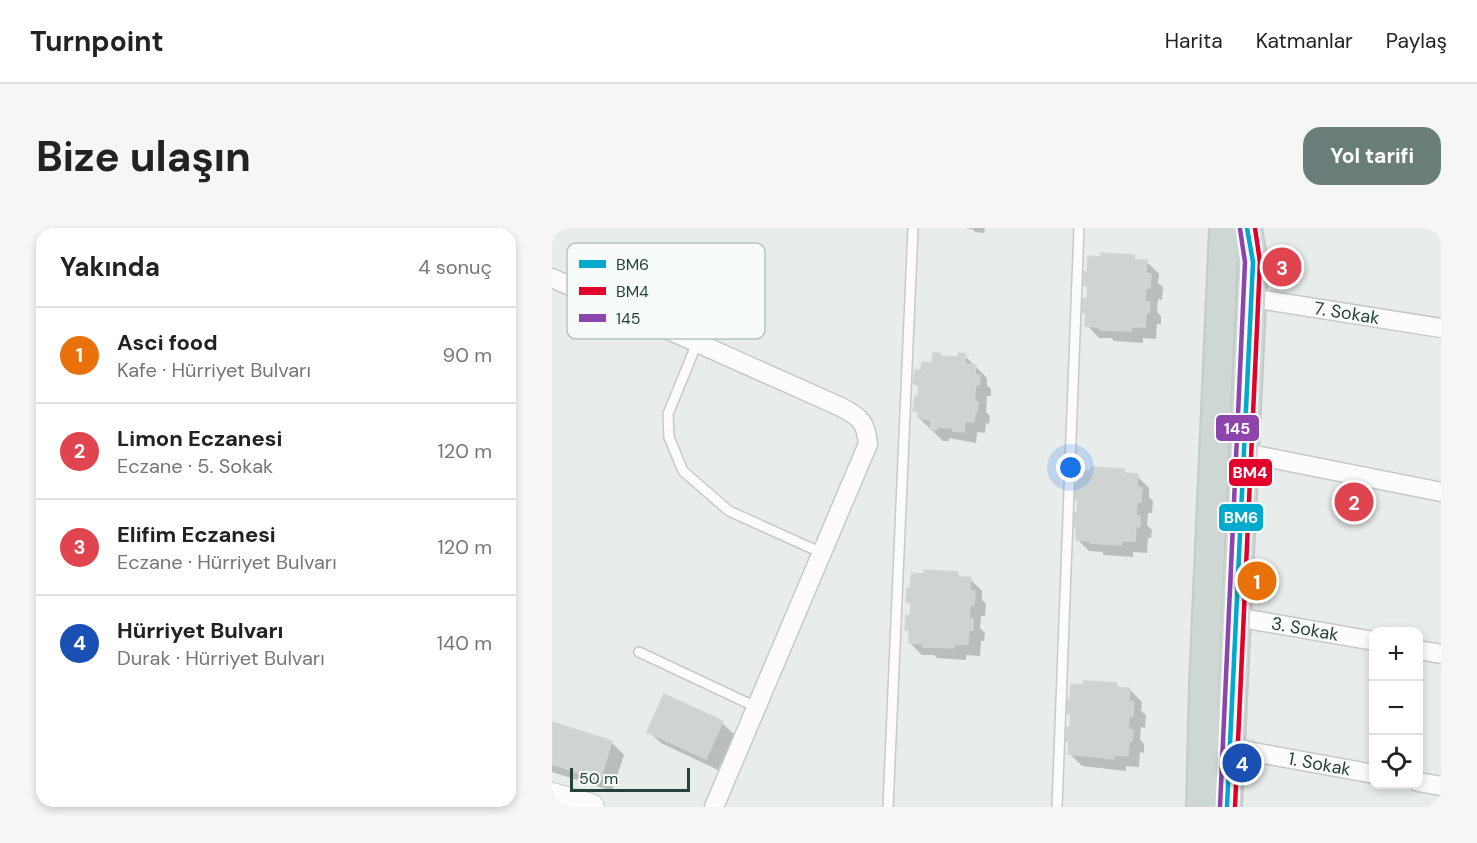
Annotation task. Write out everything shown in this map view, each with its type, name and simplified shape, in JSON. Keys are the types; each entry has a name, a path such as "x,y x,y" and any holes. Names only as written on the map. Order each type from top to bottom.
{"main road":[{"path":"1201,807 1204,684 1224,228"},
{"path":"1227,807 1252,298 1253,262 1247,228"}],"street":[{"path":"552,278 567,285"},
{"name":"7. Sokak","path":"1252,298 1441,328"},
{"path":"688,339 856,415 867,428 868,444 714,807"},
{"path":"1245,453 1441,492"},
{"name":"3. Sokak","path":"1236,616 1369,640"},
{"path":"1423,651 1441,654"},
{"name":"1. Sokak","path":"1231,748 1369,773"},
{"path":"1423,783 1441,786"},
{"path":"552,796 591,807"}],"lane":[{"path":"888,807 913,228"},
{"path":"1057,807 1079,228"},
{"path":"697,343 668,414 669,437 683,471 729,511 822,553"},
{"path":"639,652 756,707"}],"building":[{"path":"1101,253 1134,255 1134,260 1147,260 1146,273 1151,274 1150,288 1146,288 1145,302 1150,302 1145,327 1131,327 1131,331 1100,330 1099,327 1085,326 1086,313 1082,313 1083,299 1087,299 1088,286 1083,285 1084,271 1087,272 1088,256 1101,257"},
{"path":"933,353 940,353 940,356 958,357 959,353 966,354 965,364 976,365 975,375 980,375 979,385 976,384 974,402 978,402 977,412 975,412 974,422 965,421 964,432 953,431 953,428 930,429 931,420 918,418 918,411 913,411 919,385 913,384 915,370 921,370 922,362 932,363"},
{"path":"1091,467 1124,469 1124,473 1138,474 1137,487 1142,488 1141,502 1137,502 1136,516 1140,516 1140,527 1136,527 1135,541 1122,541 1121,545 1076,540 1076,527 1072,527 1073,512 1077,513 1078,500 1073,499 1074,485 1077,485 1079,470 1091,471"},
{"path":"924,570 958,572 957,577 971,577 970,590 975,591 974,605 970,605 969,619 973,619 973,630 969,630 968,644 955,644 954,648 923,647 923,644 909,643 909,630 905,630 906,615 910,616 911,603 906,602 907,588 910,588 912,573 924,574"},
{"path":"1084,681 1117,683 1117,688 1130,688 1129,701 1134,702 1133,716 1129,716 1128,730 1133,730 1132,741 1129,741 1128,756 1114,755 1114,759 1068,754 1069,741 1065,741 1066,727 1070,727 1071,714 1066,713 1067,699 1070,700 1071,684 1084,685"},
{"path":"664,694 723,721 706,759 647,732"},
{"path":"552,722 612,741 600,780 552,764"}],"transit line":[{"name":"BM6","path":"1227,807 1253,262 1247,228"},
{"name":"BM4","path":"1235,807 1260,262 1255,228"},
{"name":"145","path":"1220,807 1245,262 1240,229"}],"place":[{"name":"Elifim Eczanesi","path":"1282,267"},
{"name":"Limon Eczanesi","path":"1354,502"},
{"name":"Asci food","path":"1257,581"},
{"name":"Hürriyet Bulvarı","path":"1242,763"}]}
